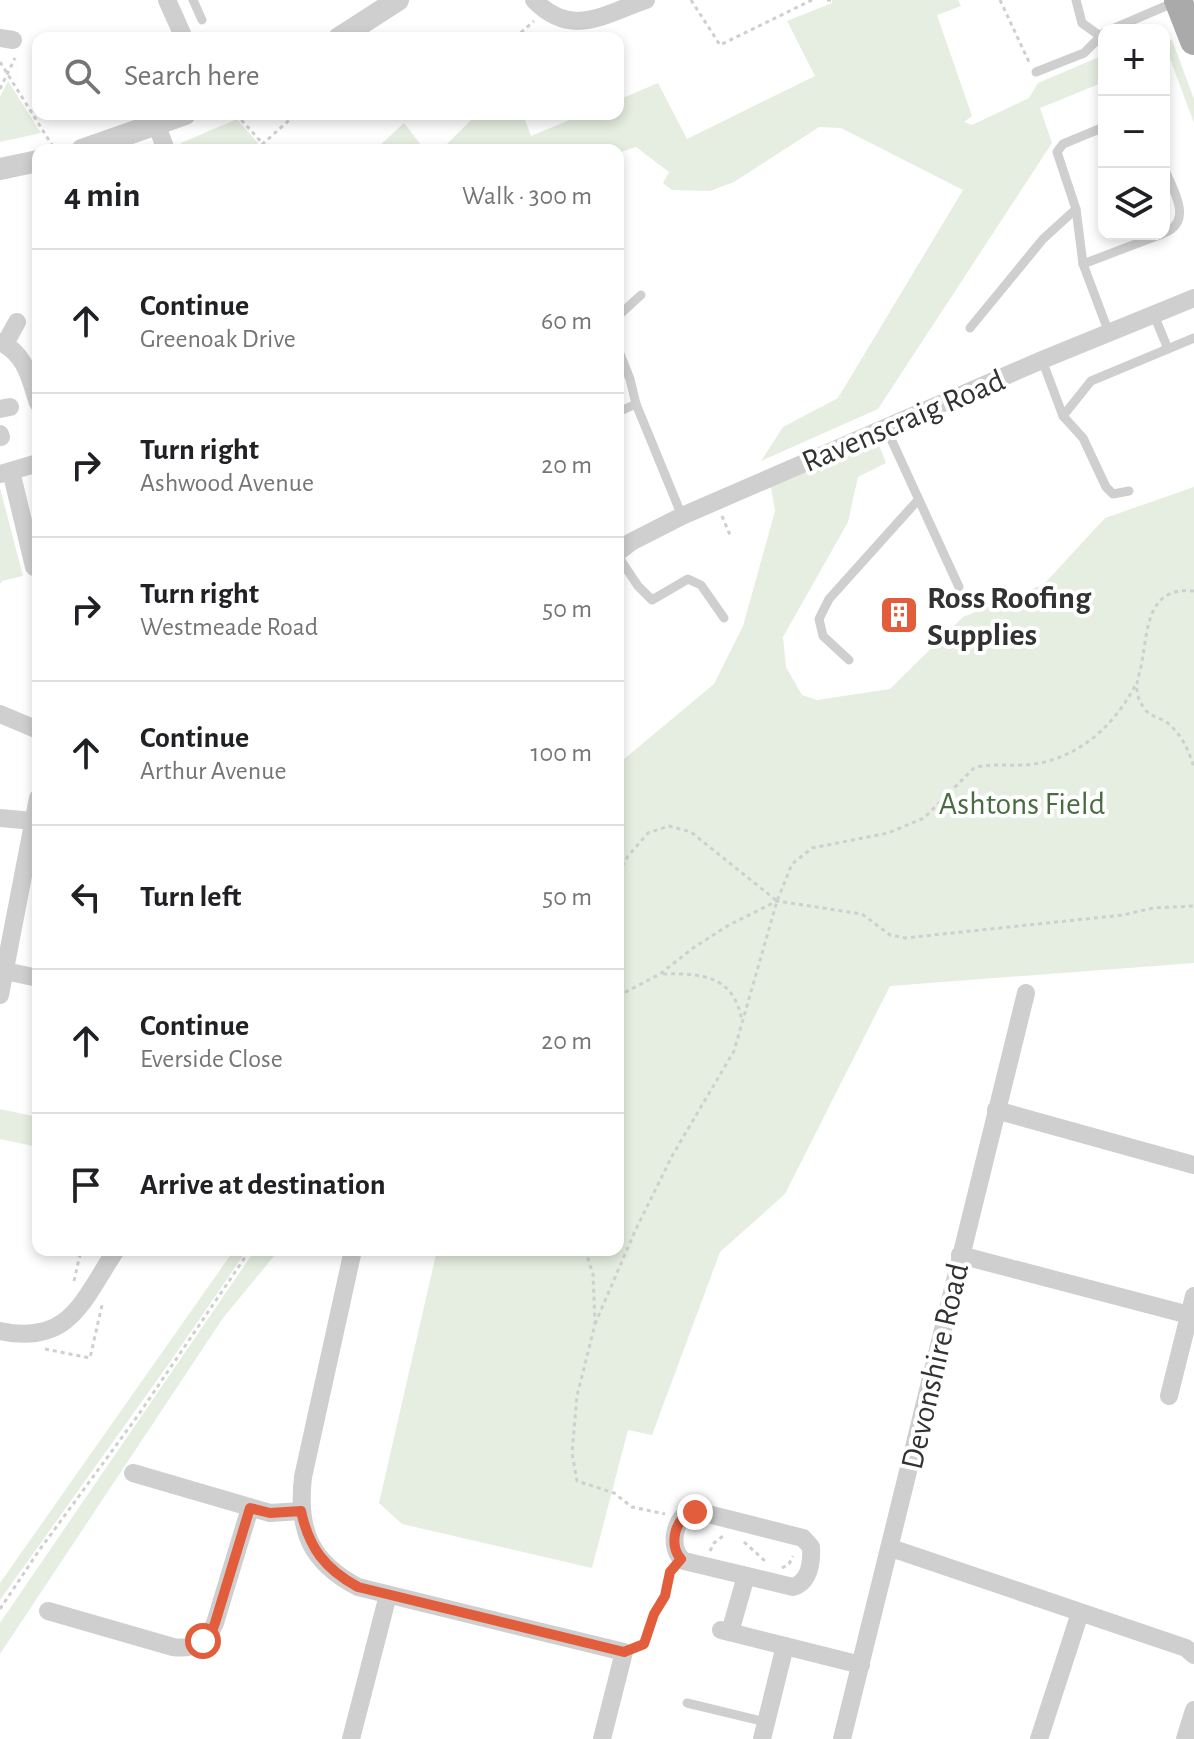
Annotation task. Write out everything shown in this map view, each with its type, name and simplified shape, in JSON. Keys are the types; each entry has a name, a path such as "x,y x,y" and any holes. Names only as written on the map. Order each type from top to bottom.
{"main road":[{"path":"1178,0 1194,41"}],"street":[{"path":"167,0 181,32"},
{"path":"348,32 398,0"},
{"path":"540,5 568,20 591,21 646,0"},
{"path":"101,144 171,120"},
{"path":"157,126 164,144"},
{"path":"0,169 32,162"},
{"name":"Ravenscraig Road","path":"624,548 682,516 1042,360 1194,298"},
{"path":"17,322 3,343 21,357 32,384"},
{"path":"32,465 5,472 32,541"},
{"path":"0,714 32,727"},
{"path":"0,818 32,821"},
{"path":"0,995 32,826"},
{"path":"3,973 32,977"},
{"name":"Devonshire Road","path":"842,1739 1026,993"},
{"path":"996,1110 1194,1165"},
{"path":"960,1255 1189,1315"},
{"path":"0,1331 23,1336 52,1330 64,1322 112,1256"},
{"path":"352,1256 303,1477 301,1511 310,1543 329,1568 358,1587 624,1652 602,1739"},
{"path":"1169,1396 1194,1296"},
{"path":"144,1471 250,1508 270,1513 301,1511"},
{"path":"58,1609 173,1647 192,1647 211,1634 250,1508"},
{"path":"688,1512 700,1512 807,1541 811,1547 806,1578 803,1583 793,1587 681,1559 676,1555 673,1544 680,1520 688,1512"},
{"path":"891,1548 1186,1648 1194,1655"},
{"path":"746,1576 726,1631 861,1665"},
{"path":"351,1739 388,1595"},
{"path":"1039,1739 1080,1613"},
{"path":"764,1730 785,1646"},
{"path":"1185,1739 1194,1710"}],"lane":[{"path":"193,0 202,20"},
{"path":"1076,0 1082,23 1098,32"},
{"path":"1124,24 1178,0"},
{"path":"1036,72 1084,53 1098,38"},
{"path":"1098,129 1063,144 1057,152 1076,209 1083,264 1109,333"},
{"path":"1170,182 1182,211 1180,221 1170,231"},
{"path":"970,328 1043,239 1076,209"},
{"path":"1083,264 1147,240"},
{"path":"624,311 641,295"},
{"path":"1154,315 1168,349"},
{"path":"1063,416 1091,381 1194,338"},
{"path":"1042,360 1063,416 1083,438 1106,487 1113,494 1129,491"},
{"path":"624,364 636,404 682,516"},
{"path":"624,409 636,404"},
{"path":"886,428 959,587"},
{"path":"849,660 823,636 819,619 829,599 918,500"},
{"path":"624,564 638,586 652,600 688,579 701,585 724,618"},
{"path":"687,1703 764,1730"}],"path":[{"path":"691,0 720,45 812,0"},
{"path":"1000,0 1036,72"},
{"path":"520,32 540,5"},
{"path":"0,89 19,50 4,35"},
{"path":"0,62 32,112"},
{"path":"37,120 51,144"},
{"path":"241,120 263,144 289,120"},
{"path":"680,1520 632,1507 614,1493 577,1481 572,1453 577,1396 595,1324 635,1231 672,1156 734,1051 777,901 792,864 812,848 888,833 924,818 974,768 1034,764 1063,756 1087,744 1116,718 1135,686 1151,613 1169,595 1194,591"},
{"path":"1135,686 1144,710 1166,722 1184,741 1194,768"},
{"path":"624,863 648,833 669,826 691,832 777,901 862,914 890,935 905,938 1123,915 1153,908 1194,906"},
{"path":"624,993 660,974 729,925 777,901"},
{"path":"660,974 698,976 725,986 739,1003 743,1025"},
{"path":"79,1304 72,1292 80,1256"},
{"path":"0,1609 139,1414 246,1256"},
{"path":"587,1256 593,1274 595,1324"},
{"path":"706,1566 714,1543 731,1534"},
{"path":"775,1567 789,1564 798,1537"},
{"path":"740,1539 768,1564"},
{"path":"624,1652 644,1644 654,1614 665,1596 670,1572 681,1559"}],"green space":[{"path":"832,0 958,0 961,6 937,15 972,116 964,122 972,125 1029,98 1038,83 1098,58 1098,84 1040,108 1052,143 878,409 761,461 783,427 838,398 963,190 841,128 819,127 734,182 710,191 672,190 663,183 669,172 636,147 624,151 624,144 447,144 471,120 525,120 531,136 570,120 624,120 624,97 658,83 687,139 815,76 787,21 832,3"},
{"path":"1170,40 1194,99 1194,123 1170,59"},
{"path":"8,81 41,133 0,142 0,97"},
{"path":"238,120 258,143 181,144"},
{"path":"404,123 420,144 381,144"},
{"name":"Ashtons Field","path":"879,445 886,463 858,477 848,522 783,637 786,667 802,695 817,700 890,689 963,617 1044,584 1105,518 1194,487 1194,963 890,986 785,1194 720,1252 652,1435 628,1430 592,1568 402,1524 379,1503 436,1256 624,1256 624,759 714,684 743,626 775,511 771,487 842,456"},
{"path":"0,488 23,576 0,584"},
{"path":"0,1109 32,1116 32,1146 0,1139"},
{"path":"230,1256 243,1256 0,1600 0,1583"},
{"path":"251,1256 274,1256 223,1318 0,1654 0,1623"}],"place":[{"name":"Ross Roofing Supplies","path":"899,615"}],"route":[{"path":"203,1641 211,1634 215,1623 250,1508 270,1513 301,1511 317,1556 341,1578 358,1587 624,1652 644,1644 654,1614 665,1596 670,1572 681,1559 676,1555 673,1544 680,1520 688,1512 695,1512"}]}
